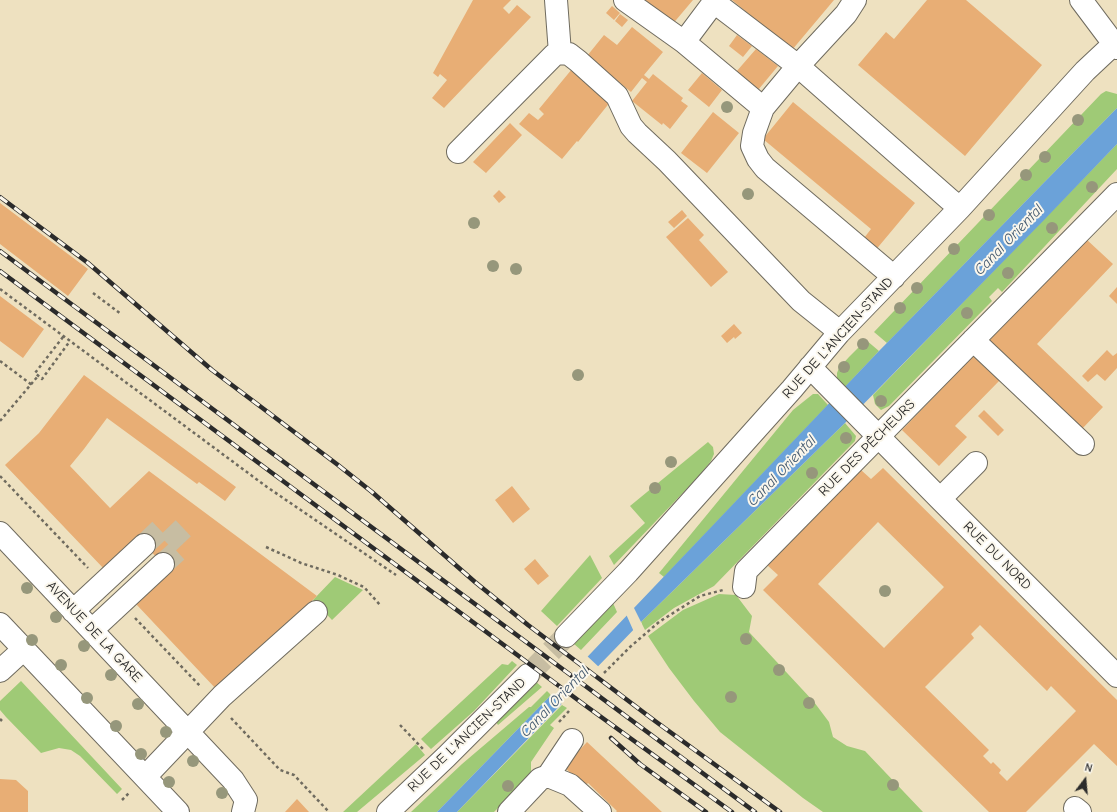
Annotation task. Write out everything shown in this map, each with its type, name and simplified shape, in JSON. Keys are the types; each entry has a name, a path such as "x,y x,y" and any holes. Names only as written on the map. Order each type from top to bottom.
{"street":[{"path":"556,0 560,54"},
{"path":"625,0 684,42 764,108"},
{"path":"856,0 846,14 798,66 764,108 754,133 752,146 758,159 771,173 894,277"},
{"path":"1081,0 1116,44"},
{"path":"684,42 714,1 798,66 960,208"},
{"name":"RUE DE L'ANCIEN-STAND","path":"566,636 628,572 839,334 960,208 1085,71 1116,44"},
{"path":"458,152 554,56 569,54 617,96 631,126 637,133 667,161 801,301 831,325 839,334"},
{"name":"RUE DES PÊCHEURS","path":"744,587 746,571 872,430 973,340 1117,194"},
{"path":"973,340 1083,444"},
{"name":"RUE DU NORD","path":"810,367 1117,676"},
{"path":"940,499 976,463"},
{"name":"AVENUE DE LA GARE","path":"0,533 233,780 242,808"},
{"path":"73,610 144,545"},
{"path":"92,630 163,564"},
{"path":"145,776 222,696 316,612"},
{"path":"0,624 178,812"},
{"path":"0,671 24,649"},
{"name":"RUE DE L'ANCIEN-STAND","path":"388,812 446,757 528,675"},
{"path":"520,808 540,779 548,776 572,740"},
{"path":"548,776 570,785 600,812"}],"path":[{"path":"0,288 267,487 396,574"},
{"path":"93,293 121,314"},
{"path":"38,376 35,373 63,337"},
{"path":"38,376 42,378 70,341"},
{"path":"0,361 32,385"},
{"path":"0,421 32,385 38,376"},
{"path":"0,476 102,584"},
{"path":"266,547 301,563 338,574 364,587 380,605"},
{"path":"604,673 630,647 659,622 700,596 727,589 744,587"},
{"path":"400,725 416,742"},
{"path":"280,770 294,775 329,812"}],"green space":[{"path":"1106,91 1117,94 1117,108 887,343 874,332 1101,94"},
{"path":"1117,144 1117,169 1002,292 998,288 989,297 992,301 889,406 881,410 875,404 873,395"},
{"path":"866,340 879,351 845,387 837,379 839,368"},
{"path":"813,394 818,394 828,405 664,577 659,573 793,410"},
{"path":"845,423 856,436 855,441 714,586 674,608 645,630 641,622"},
{"path":"708,442 713,447 714,454 711,461 699,476 614,565 609,556 645,523 630,506"},
{"path":"590,555 602,578 557,626 541,611"},
{"path":"335,577 363,590 332,620 313,600"},
{"path":"719,594 736,595 752,616 749,632 814,702 829,722 833,737 847,746 865,751 923,812 823,812 803,798 720,732 669,668 648,636 683,610"},
{"path":"613,603 617,612 581,650 574,644"},
{"path":"512,661 517,665 474,711 431,749 421,739 502,664 508,665"},
{"path":"21,681 122,789 117,794 80,756 71,750 59,748 41,753 0,710 0,701"},
{"path":"535,681 542,687 498,725 496,722"},
{"path":"547,691 551,695 437,812 411,812 462,764 529,707 531,707"},
{"path":"562,705 567,708 550,725 554,728 531,762 531,775 494,812 457,812"},
{"path":"416,744 425,755 357,812 343,812"}],"water":[{"name":"Canal Oriental","path":"1117,108 1117,144 1045,219 845,423 641,622 457,812 437,812 551,695 879,351"}],"pier":[{"path":"633,606 642,624 634,632 626,614"},
{"path":"586,655 600,668 564,706 550,694"}],"building":[{"path":"473,0 511,0 503,8 509,14 517,5 531,17 444,108 432,98 447,80 440,74 438,77 433,73"},
{"path":"639,0 693,0 671,26"},
{"path":"732,0 834,0 792,50"},
{"path":"927,0 966,0 1042,65 965,156 858,65 886,32 894,39"},
{"path":"612,6 620,13 614,20 606,13"},
{"path":"620,14 628,20 622,27 615,21"},
{"path":"632,27 663,52 644,75 649,79 653,74 683,98 681,101 688,106 670,129 663,123 662,125 632,101 647,82 642,78 631,92 587,56 604,35 617,45"},
{"path":"737,35 752,46 743,57 729,46"},
{"path":"756,49 778,66 758,90 736,72"},
{"path":"572,69 611,101 578,142 577,141 562,159 519,124 529,113 538,120 544,114 539,109"},
{"path":"702,73 722,90 709,107 688,90"},
{"path":"793,102 915,203 874,252 861,242 871,229 763,139"},
{"path":"713,112 739,133 707,173 681,153"},
{"path":"510,123 522,135 486,173 473,162"},
{"path":"499,190 506,197 499,203 493,196"},
{"path":"0,203 88,269 68,296 0,244"},
{"path":"682,210 687,216 674,228 668,222"},
{"path":"688,218 704,235 699,240 728,272 711,287 666,237"},
{"path":"1086,239 1113,264 1037,344 1103,407 1081,430 988,341"},
{"path":"1117,287 1117,304 1109,296"},
{"path":"0,296 44,329 23,358 0,341"},
{"path":"734,324 742,333 727,343 721,336"},
{"path":"1107,350 1113,356 1117,353 1117,368 1105,381 1097,374 1088,382 1082,376"},
{"path":"975,354 1001,379 955,426 967,437 939,466 902,430"},
{"path":"84,375 236,487 225,501 199,482 197,484 107,418 70,466 110,508 149,471 317,596 217,690 136,604 170,572 163,564 139,539 105,570 5,465 39,433"},
{"path":"984,410 1004,430 998,436 978,416"},
{"path":"883,468 1117,700 1117,766 1094,744 1026,812 989,812 763,590 778,575 767,565 861,470 871,479","holes":["878,522 944,587 884,648 818,584","980,625 1047,691 1051,686 1076,711 1007,781 999,773 1001,770 993,762 991,764 983,756 989,750 925,687 974,638 971,634"]},
{"path":"512,486 530,509 513,523 495,500"},
{"path":"535,559 549,576 538,585 524,569"},
{"path":"587,742 662,812 616,812 617,811 588,783 585,786 564,767"},
{"path":"0,779 16,780 28,791 28,812 0,812"},
{"path":"297,799 309,812 285,812"}],"tunnel":[{"path":"144,545 165,525 184,545 163,564"},
{"path":"528,675 566,636"}],"railway":[{"path":"0,197 88,263 212,370 372,492 475,582 528,625 655,721 780,812"},
{"path":"0,251 755,812"},
{"path":"0,271 586,706 732,812"},
{"path":"611,738 640,764 706,812"}]}
